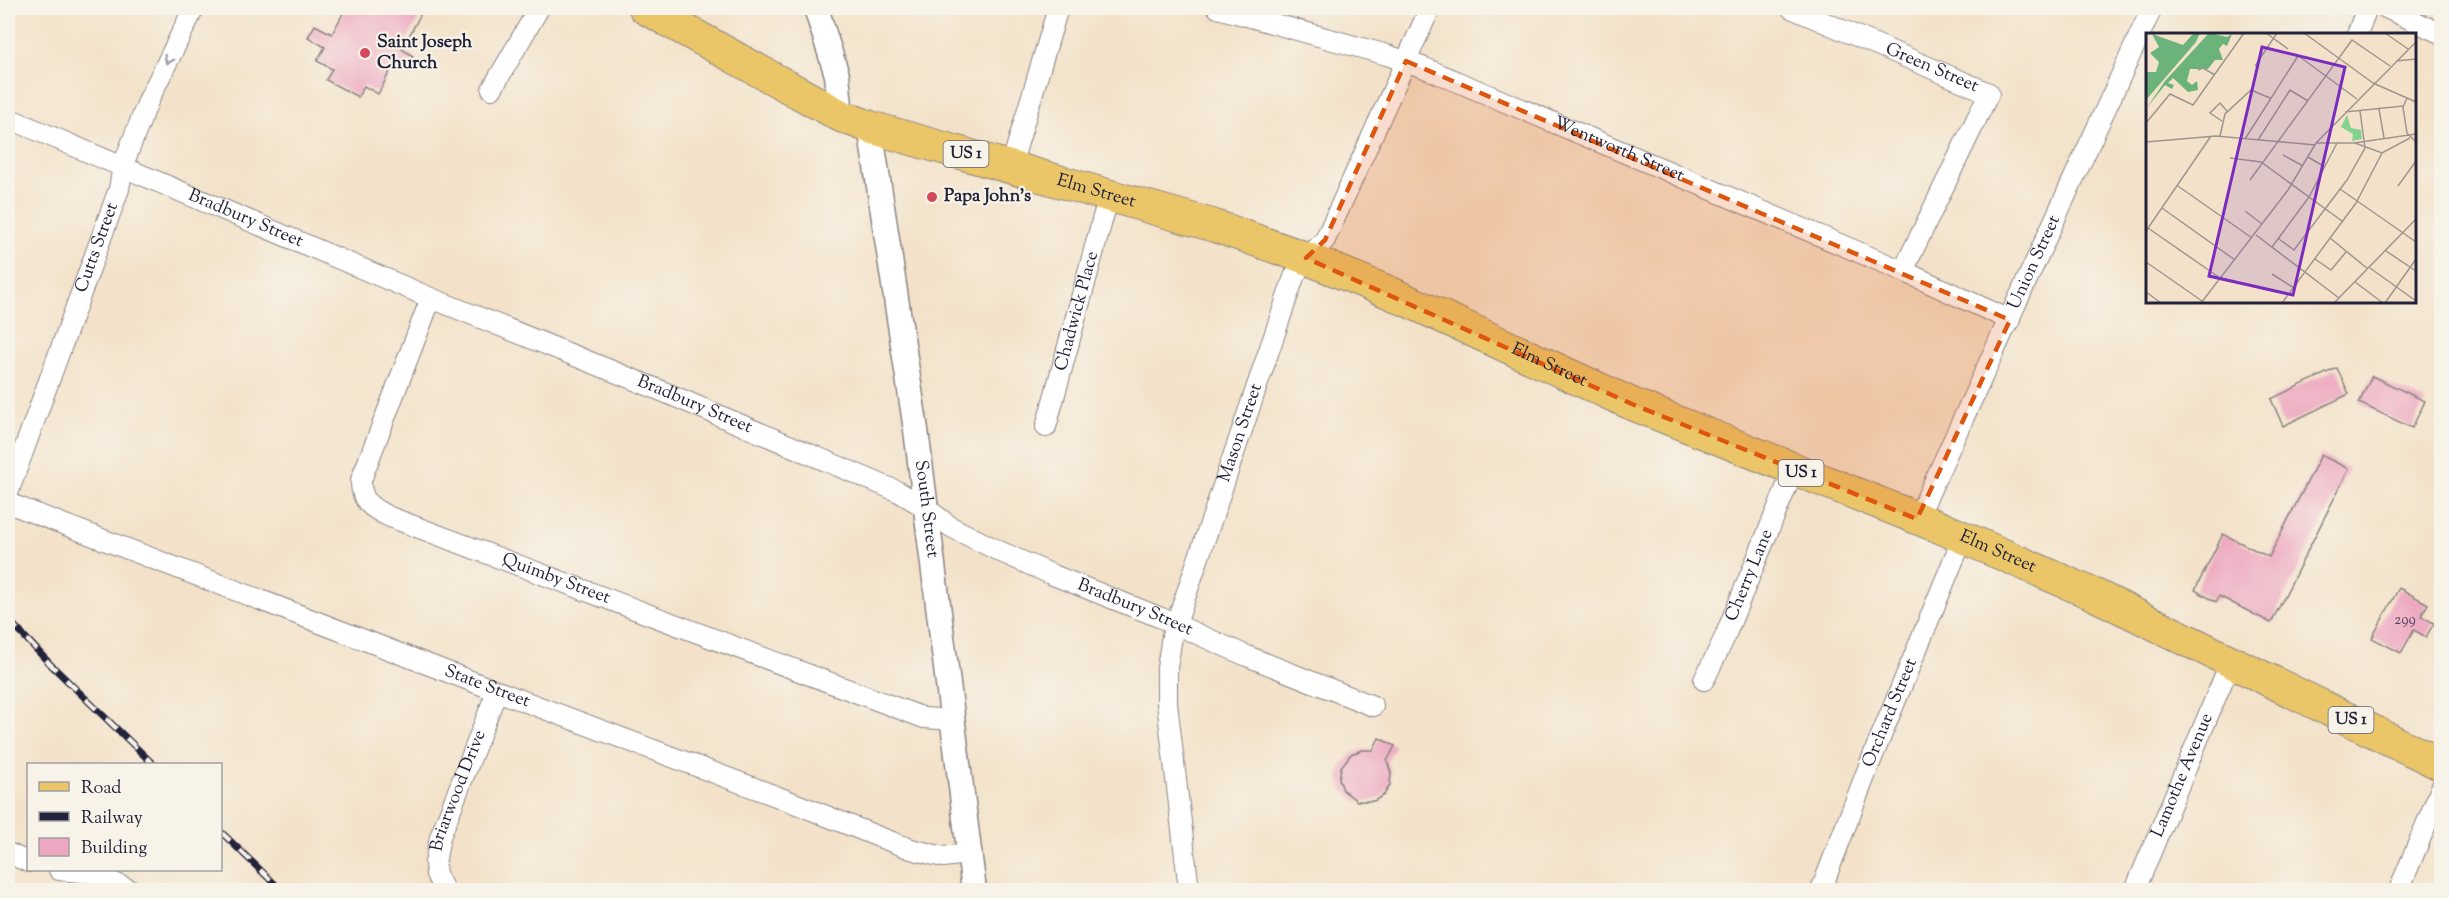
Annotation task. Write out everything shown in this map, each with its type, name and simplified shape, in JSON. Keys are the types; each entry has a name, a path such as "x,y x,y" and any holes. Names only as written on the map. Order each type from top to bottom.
{"main road":[{"name":"Elm Street","path":"645,8 841,116 870,127 1215,226 1306,258 1393,294 1632,404 1793,471 1963,537 2093,594 2442,765"}],"street":[{"name":"Cutts Street","path":"8,493 119,189 123,165 149,99 194,8"},
{"path":"492,89 539,8"},
{"path":"816,8 837,75 841,116"},
{"path":"1011,166 1058,8"},
{"name":"Wentworth Street","path":"1218,8 1406,61 1903,271 2010,320"},
{"name":"Mason Street","path":"1189,891 1167,696 1168,659 1176,624 1294,277 1306,258 1325,240 1430,8"},
{"name":"Green Street","path":"1791,8 1989,93 1903,271"},
{"name":"Union Street","path":"1917,519 2152,8"},
{"path":"2357,33 2367,8"},
{"path":"2386,8 2442,34"},
{"name":"Bradbury Street","path":"8,118 431,298 899,492 926,508 951,527 1053,576 1176,624 1247,656 1373,706"},
{"name":"South Street","path":"870,127 926,508 974,891"},
{"name":"Chadwick Place","path":"1046,427 1110,195"},
{"name":"Quimby Street","path":"431,298 361,480 362,496 371,507 390,517 924,718 953,720"},
{"name":"Cherry Lane","path":"1704,680 1723,641 1793,471"},
{"name":"State Street","path":"8,503 910,849 943,856 968,854"},
{"name":"Orchard Street","path":"1821,891 1872,758 1963,537"},
{"name":"Lamothe Avenue","path":"2135,891 2230,661"},
{"name":"Briarwood Drive","path":"444,891 436,874 435,863 440,837 497,692"},
{"path":"2399,891 2442,786"},
{"path":"8,853 27,862"},
{"path":"70,871 93,873 130,891"}],"highlighted area":[{"path":"1406,61 2010,320 1917,519 1632,404 1306,258 1325,240"}],"building":[{"name":"Saint Joseph Church","path":"346,8 424,8 402,49 413,56 406,68 395,62 378,94 364,86 358,97 326,80 332,69 317,61 325,47 308,37 315,25 332,34"},
{"path":"2337,368 2349,394 2283,426 2271,399"},
{"path":"2372,376 2425,401 2412,428 2359,403"},
{"path":"2321,455 2349,469 2271,623 2219,596 2216,602 2195,590 2223,534 2269,557"},
{"path":"2399,588 2428,604 2421,616 2434,623 2426,637 2414,630 2401,653 2372,638"},
{"path":"1379,738 1395,746 1387,761 1391,773 1390,785 1384,795 1374,801 1357,801 1343,790 1339,779 1341,767 1351,754 1362,750 1373,750"}],"railway":[{"path":"8,619 50,664 152,763"},
{"path":"222,833 281,890"}],"place":[{"name":"Saint Joseph Church","path":"365,53"},
{"name":"Papa John's","path":"932,197"}]}
